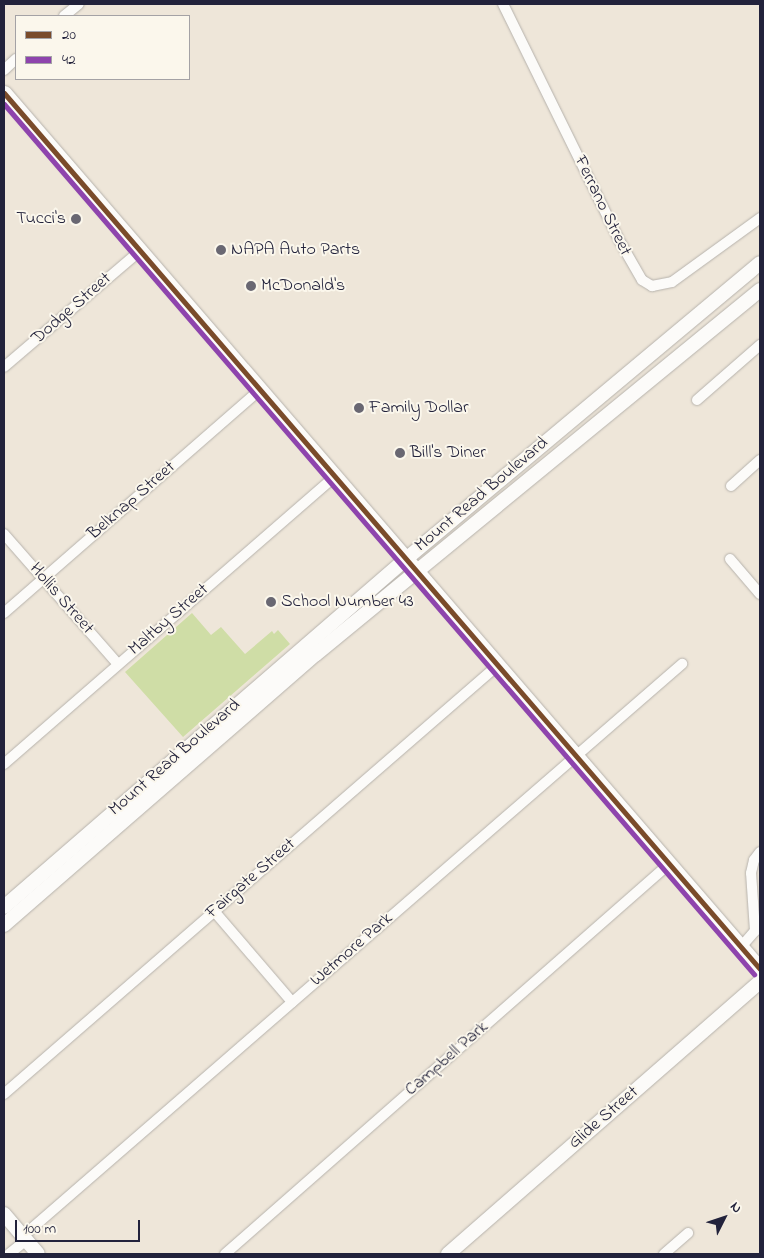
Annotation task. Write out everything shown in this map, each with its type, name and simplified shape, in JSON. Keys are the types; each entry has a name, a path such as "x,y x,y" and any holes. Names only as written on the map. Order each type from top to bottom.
{"main road":[{"path":"4,93 760,969"},
{"name":"Mount Read Boulevard","path":"4,908 406,559 632,367 760,263"},
{"name":"Mount Read Boulevard","path":"4,925 316,654 760,290"},
{"name":"Glide Street","path":"448,1254 760,982"},
{"path":"4,1214 38,1254"}],"street":[{"path":"65,15 79,4"},
{"name":"Ferrano Street","path":"503,4 619,240 642,280 652,286 672,282 760,218"},
{"path":"4,70 15,60"},
{"name":"Dodge Street","path":"4,367 140,250"},
{"path":"697,400 760,345"},
{"name":"Belknap Street","path":"4,613 260,390"},
{"path":"731,486 760,460"},
{"name":"Maltby Street","path":"4,764 335,476"},
{"name":"Hollis Street","path":"4,534 118,664"},
{"path":"730,559 760,594"},
{"name":"Wetmore Park","path":"9,1254 24,1238 292,1002 682,664"},
{"name":"Fairgate Street","path":"4,1094 498,665"},
{"path":"741,947 755,928 751,873 754,860 760,852"},
{"name":"Campbell Park","path":"225,1254 669,864"},
{"path":"214,911 292,1002"},
{"path":"664,1254 688,1233"}],"green space":[{"path":"192,613 211,635 221,627 245,654 272,631 274,634 278,630 290,644 183,737 125,672"}],"transit line":[{"name":"20","path":"4,93 760,969"},
{"name":"42","path":"4,104 754,974"}],"place":[{"name":"Tucci's","path":"76,219"},
{"name":"NAPA Auto Parts","path":"221,250"},
{"name":"McDonald's","path":"251,286"},
{"name":"Family Dollar","path":"359,408"},
{"name":"Bill's Diner","path":"400,453"},
{"name":"School Number 43","path":"271,602"}]}
